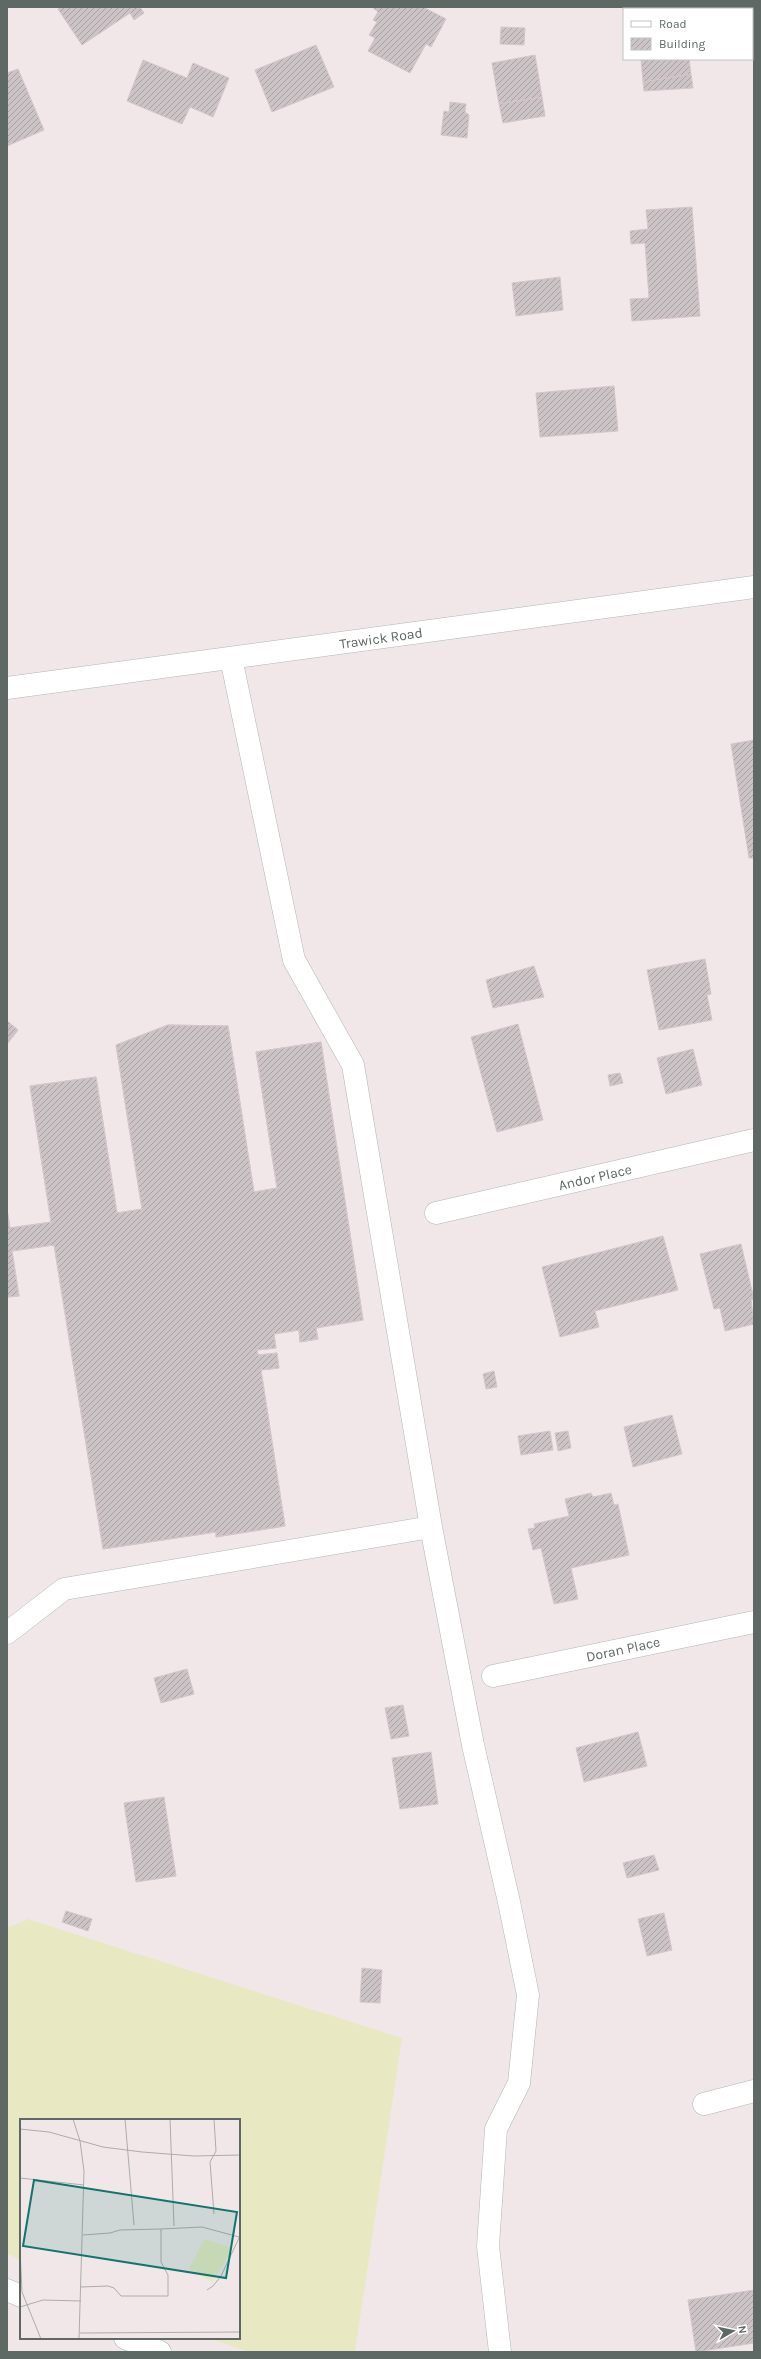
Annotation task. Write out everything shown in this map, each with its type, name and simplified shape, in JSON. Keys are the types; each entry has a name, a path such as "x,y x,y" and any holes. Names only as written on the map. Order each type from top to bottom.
{"street":[{"name":"Trawick Road","path":"7,688 754,588"},
{"path":"231,658 294,960 353,1066 431,1527 473,1745 528,1995 519,2083 496,2129 488,2246 500,2352"},
{"name":"Andor Place","path":"436,1213 754,1140"},
{"path":"7,1632 64,1589 431,1527"},
{"name":"Doran Place","path":"493,1676 754,1622"},
{"path":"704,2104 754,2092"},
{"path":"7,2290 20,2296"},
{"path":"128,2339 160,2352"}],"green space":[{"path":"28,1919 402,2038 355,2352 249,2352 211,2339 240,2339 240,2119 20,2119 20,2260 7,2253 7,1928"}],"building":[{"path":"60,7 140,7 144,13 134,20 130,13 82,45 58,9"},
{"path":"372,7 423,7 446,19 431,47 426,44 410,73 368,51 375,38 369,35 377,22 373,20 378,12"},
{"path":"636,7 681,7 681,8"},
{"path":"501,27 525,28 524,45 500,44"},
{"path":"316,45 334,87 272,112 255,70"},
{"path":"535,55 542,97 499,104 492,63"},
{"path":"143,60 187,78 193,63 229,78 213,117 190,107 182,124 127,101"},
{"path":"641,60 689,60 691,74 643,82"},
{"path":"18,69 44,130 7,146 7,73"},
{"path":"691,74 693,88 644,91 643,82"},
{"path":"542,97 545,116 503,123 499,104"},
{"path":"450,102 466,104 465,112 469,115 467,138 441,135 444,111 449,112"},
{"path":"692,207 700,316 632,321 630,299 649,298 645,243 631,244 630,231 648,229 646,210"},
{"path":"560,277 563,310 516,316 512,283"},
{"path":"614,386 618,431 540,437 536,393"},
{"path":"754,740 754,858 749,858 731,744"},
{"path":"705,959 711,994 707,995 712,1020 659,1030 647,970"},
{"path":"534,966 544,997 493,1008 486,980"},
{"path":"7,1021 18,1030 7,1044"},
{"path":"7,1021 18,1030 7,1044"},
{"path":"518,1024 543,1120 497,1132 471,1037"},
{"path":"168,1025 228,1026 254,1192 277,1188 256,1052 321,1042 363,1320 316,1328 318,1339 300,1342 299,1330 274,1334 276,1348 257,1350 258,1355 277,1353 279,1368 261,1370 285,1526 216,1537 216,1532 103,1549 54,1245 12,1251 19,1296 7,1297 7,1210 10,1228 51,1222 30,1086 96,1077 117,1213 142,1209 116,1045"},
{"path":"168,1025 228,1026 254,1192 277,1188 256,1052 321,1042 363,1320 316,1328 318,1339 300,1342 299,1330 274,1334 276,1348 257,1350 258,1355 277,1353 279,1368 261,1370 285,1526 216,1537 216,1532 103,1549 54,1245 12,1251 19,1296 7,1297 7,1210 10,1228 51,1222 30,1086 96,1077 117,1213 142,1209 116,1045"},
{"path":"693,1049 702,1085 666,1094 657,1058"},
{"path":"620,1073 623,1083 610,1086 608,1075"},
{"path":"663,1236 678,1290 595,1311 599,1327 560,1337 542,1267"},
{"path":"741,1244 754,1299 751,1300 754,1324 725,1331 720,1308 714,1309 700,1254"},
{"path":"494,1371 497,1387 486,1389 483,1374"},
{"path":"672,1415 682,1454 633,1467 624,1427"},
{"path":"550,1431 553,1450 521,1455 518,1436"},
{"path":"568,1431 571,1448 558,1451 555,1433"},
{"path":"591,1493 593,1497 611,1493 614,1505 618,1504 629,1555 571,1568 578,1599 554,1604 541,1548 533,1550 528,1529 535,1528 534,1524 569,1516 565,1499"},
{"path":"187,1669 194,1694 161,1703 154,1678"},
{"path":"403,1705 409,1736 391,1739 385,1708"},
{"path":"638,1732 647,1766 584,1782 576,1748"},
{"path":"431,1752 438,1804 400,1809 392,1758"},
{"path":"164,1797 176,1876 136,1882 124,1803"},
{"path":"654,1855 659,1870 627,1878 623,1863"},
{"path":"66,1911 92,1919 88,1931 62,1922"},
{"path":"664,1913 672,1950 647,1956 638,1919"},
{"path":"362,1968 382,1970 380,2003 360,2002"},
{"path":"754,2290 754,2343 696,2352 688,2300"}]}
